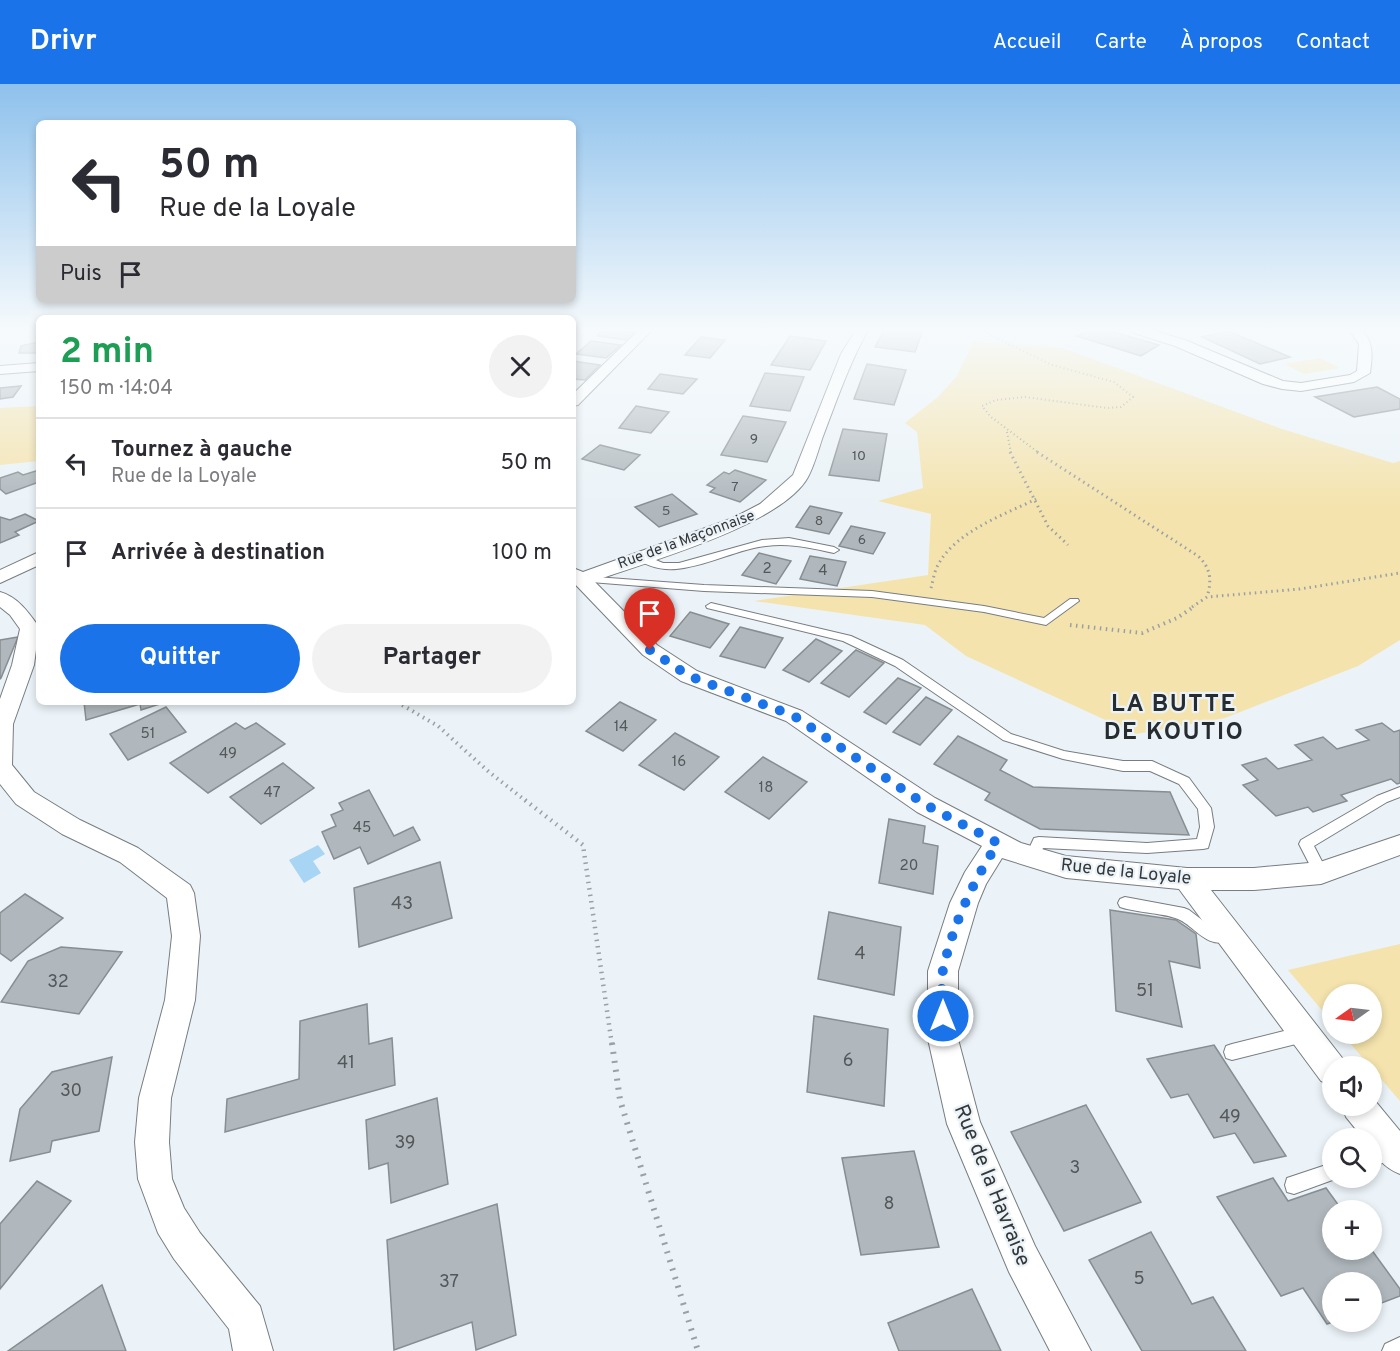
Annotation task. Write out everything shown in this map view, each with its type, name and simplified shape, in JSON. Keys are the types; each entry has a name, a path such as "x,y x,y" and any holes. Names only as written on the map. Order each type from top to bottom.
{"street":[{"name":"Rue de la Maçonnaise","path":"577,577 739,522 766,508 792,487 800,477 834,389"},
{"path":"0,577 36,559"},
{"name":"Rue de la Loyale","path":"577,577 650,650 689,676 794,716 926,805 998,843 1032,857 1066,867 1187,879 1254,879 1321,873 1400,845"},
{"path":"0,598 17,611 30,629 23,665 2,724 0,767 25,798 71,827 129,855 180,893 186,936 180,1000 155,1098 152,1142 155,1179 171,1221 246,1320 253,1351"},
{"name":"Rue de la Havraise","path":"998,843 974,880 964,903 943,971 943,1039 964,1124 1022,1259 1071,1351"},
{"path":"1187,879 1322,1057"},
{"path":"1364,1116 1388,1155"}],"lane":[{"path":"639,556 662,566 679,566 762,543 789,541 834,550"},
{"path":"577,577 704,588 872,594 984,609 1046,622 1074,601"},
{"path":"711,606 847,638 899,663 1006,737 1063,755 1123,766 1152,766 1184,781 1204,807 1207,827 1203,844 1147,848 1039,842 1032,857"},
{"path":"1321,873 1306,844 1383,799 1400,792"},
{"path":"1125,903 1184,914 1206,932 1233,938"},
{"path":"1232,1052 1305,1034"},
{"path":"1294,1185 1322,1175"},
{"path":"1392,1351 1400,1347"}],"path":[{"path":"1123,389 1133,397 1121,407 1107,408 1025,397 996,400 982,406 984,413 1007,431 1204,562 1212,582 1207,597"},
{"path":"1007,431 1010,452 1048,526 1068,544"},
{"path":"926,601 938,565 954,546 979,529 1036,499"},
{"path":"1046,622 1142,633 1177,618 1207,597 1300,589 1400,573"},
{"path":"402,705 438,726 489,772 584,845 620,1100 698,1351"}],"shaded area":[{"path":"945,389 1174,389 1282,429 1393,463 1400,461 1400,640 1358,666 1225,718 1136,734 966,656 925,625 754,601 928,575 931,514 878,501 923,488 917,432 905,423"},
{"path":"36,406 36,461 0,465 0,408"},
{"path":"1400,944 1400,1101 1382,1080 1382,1056 1361,1056 1351,1044 1382,1044 1382,984 1322,984 1322,1010 1288,970"}],"water":[{"path":"318,845 325,854 313,861 321,873 304,883 289,860"}],"building":[{"path":"0,389 19,389 13,397 0,399"},
{"path":"649,389 688,389 683,394"},
{"path":"758,389 799,389 790,411 750,406"},
{"path":"858,389 899,389 894,405 854,399"},
{"path":"1364,389 1381,389 1400,399 1400,409 1354,417 1315,397"},
{"path":"636,406 669,412 651,433 619,428"},
{"path":"743,416 786,422 767,462 721,455"},
{"path":"843,429 887,434 879,481 829,475"},
{"path":"600,445 640,455 624,470 582,459"},
{"path":"735,470 766,480 740,502 710,492 715,488 707,485 724,472 729,474"},
{"path":"36,471 36,483 6,494 0,489 0,478 18,472 23,475"},
{"path":"672,494 697,514 659,527 635,507"},
{"path":"810,506 842,513 829,534 796,527"},
{"path":"25,514 36,520 36,522 15,532 19,535 0,543 0,517 10,520"},
{"path":"851,526 885,533 873,554 839,546"},
{"path":"759,553 791,561 776,584 742,575"},
{"path":"810,556 846,562 837,586 800,579"},
{"path":"690,612 729,624 710,648 670,636"},
{"path":"740,627 783,638 765,668 720,656"},
{"path":"18,637 1,678 0,679 0,640"},
{"path":"816,639 842,651 809,682 783,670"},
{"path":"856,650 884,663 849,697 821,683"},
{"path":"898,678 921,688 886,724 864,712"},
{"path":"926,697 952,710 920,745 893,732"},
{"path":"620,702 656,720 623,751 586,731"},
{"path":"84,705 137,705 86,720"},
{"path":"140,705 157,705 141,710"},
{"path":"166,707 186,732 128,760 110,734"},
{"path":"236,723 245,729 256,723 285,744 208,793 170,763"},
{"path":"1382,723 1394,732 1400,730 1400,783 1397,784 1391,779 1341,795 1347,801 1313,812 1308,807 1276,816 1243,785 1258,780 1242,765 1266,758 1278,769 1312,760 1295,745 1323,737 1337,749 1369,740 1356,730"},
{"path":"675,733 719,757 684,790 639,765"},
{"path":"958,736 1007,760 1000,770 1033,787 1170,792 1189,835 1040,829 985,800 990,793 934,764"},
{"path":"763,757 807,782 769,819 725,792"},
{"path":"283,763 314,788 261,824 230,797"},
{"path":"369,790 394,836 413,827 420,840 368,864 360,847 334,859 322,832 336,826 331,815 343,810 339,803"},
{"path":"889,819 925,826 923,843 938,846 933,894 879,883"},
{"path":"440,862 452,918 359,947 354,888"},
{"path":"25,894 63,918 11,961 0,953 0,913"},
{"path":"1110,910 1176,920 1196,934 1200,968 1169,961 1182,1027 1116,1011"},
{"path":"829,912 901,927 894,995 818,979"},
{"path":"61,947 122,952 79,1014 1,1002 28,961"},
{"path":"367,1004 369,1044 392,1038 395,1085 225,1132 227,1099 299,1079 300,1021"},
{"path":"814,1016 888,1029 884,1106 807,1092"},
{"path":"1214,1045 1286,1156 1254,1163 1235,1133 1214,1138 1188,1094 1171,1098 1147,1059"},
{"path":"112,1057 99,1131 52,1141 50,1152 10,1161 20,1109 52,1072"},
{"path":"437,1098 448,1184 391,1203 388,1163 369,1169 366,1120"},
{"path":"1086,1105 1141,1202 1064,1231 1011,1132"},
{"path":"914,1151 939,1247 861,1255 842,1158"},
{"path":"1273,1178 1288,1201 1326,1188 1335,1200 1322,1200 1322,1260 1379,1260 1400,1289 1400,1296 1382,1303 1382,1272 1322,1272 1322,1316 1303,1288 1281,1296 1217,1197"},
{"path":"37,1181 71,1201 0,1289 0,1224"},
{"path":"497,1204 516,1335 476,1350 472,1322 394,1350 387,1240"},
{"path":"1151,1232 1192,1304 1213,1297 1246,1351 1142,1351 1089,1260"},
{"path":"102,1285 126,1351 8,1351"},
{"path":"972,1289 1001,1351 899,1351 888,1323"}],"district":[{"name":"LA BUTTE DE KOUTIO","path":"1174,717"}],"route":[{"path":"650,650 689,676 794,716 926,805 998,843 974,880 964,903 943,971 943,1016"}]}
